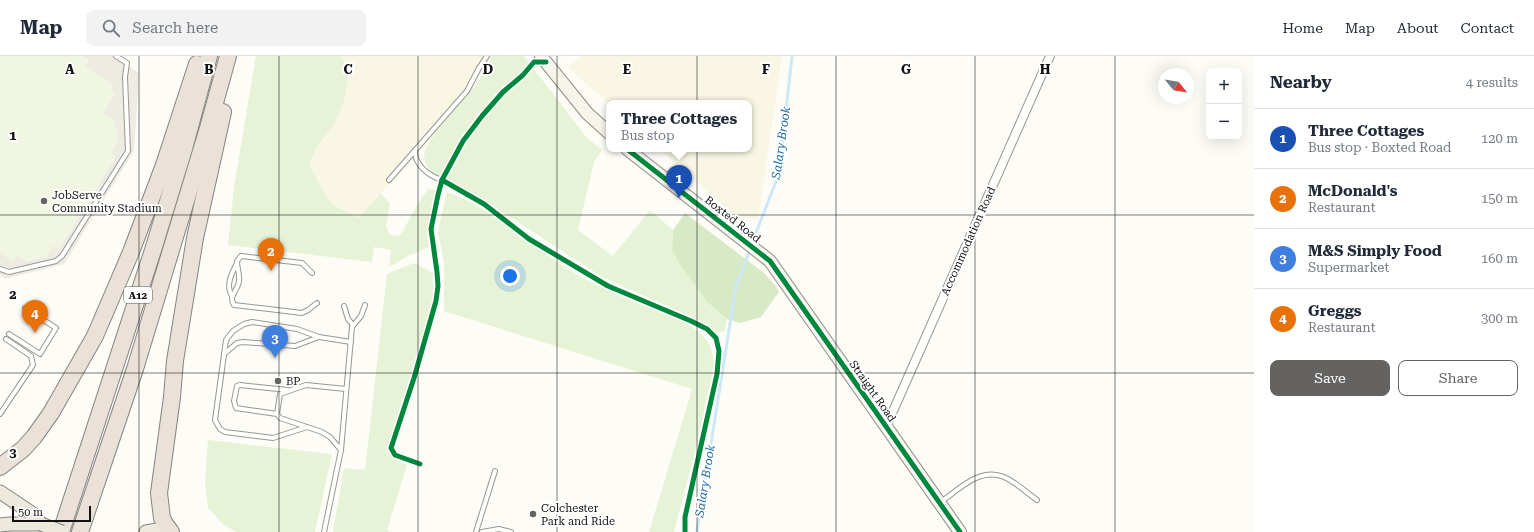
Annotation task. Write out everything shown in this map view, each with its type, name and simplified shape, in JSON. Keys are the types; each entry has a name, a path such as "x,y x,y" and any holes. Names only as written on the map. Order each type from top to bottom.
{"highway":[{"name":"A12","path":"0,467 23,449 38,431 51,413 95,336 132,252 164,165 199,56"},
{"name":"A12","path":"61,532 153,250 184,149 209,56"},
{"name":"A12","path":"80,532 135,369 208,128 228,56"},
{"path":"171,532 162,518 159,493 172,404 175,361 195,238 236,56"}],"main road":[{"path":"0,492 33,514 41,524"},
{"path":"0,525 41,524 61,532"},
{"path":"146,532 157,530 166,532"}],"street":[{"name":"Accommodation Road","path":"886,427 1050,56"},
{"path":"545,59 587,113 606,130"},
{"name":"Boxted Road","path":"631,152 770,261"},
{"name":"Straight Road","path":"770,261 960,532"}],"lane":[{"path":"0,269 9,272 56,261 62,256 128,151 125,77 127,63 116,56"},
{"path":"389,180 467,91 487,56"},
{"path":"415,150 414,155 426,172 442,180"},
{"path":"312,273 302,263 241,256 230,278 228,287 232,296 231,301 234,305 302,313 317,303"},
{"path":"232,296 237,290 239,281 238,261"},
{"path":"352,326 361,316 365,305"},
{"path":"324,532 341,450 351,342 352,326 344,306"},
{"path":"9,334 40,354 56,328 25,308"},
{"path":"341,450 330,437 316,428 300,429 281,437 273,438 225,432 220,429 215,420 226,340 233,331 244,324 252,322 297,330 319,337 351,342"},
{"path":"224,354 237,343 243,342 295,346 319,337"},
{"path":"0,414 34,365 30,356 6,339"},
{"path":"294,390 240,385 237,386 234,401 236,408 277,414 280,418 307,428"},
{"path":"277,414 280,394 306,385 346,389"},
{"path":"476,532 495,471"},
{"path":"939,503 975,478 982,475 1003,477 1037,500"},
{"path":"482,532 499,529 511,532"}],"shaded area":[{"path":"83,56 113,56 139,73 134,151 64,264 5,279 0,275 0,253 14,262 18,256 26,261 47,257 53,246 59,250 116,156 111,153 119,140 114,120 104,113 116,93 111,89 114,85 85,66 89,60"},
{"path":"341,56 493,56 477,84 433,137 358,218 332,204 324,193 310,164 316,149 338,117 346,62"},
{"path":"582,56 782,56 758,220 732,214 663,152 752,152 752,100 606,100 606,101 568,67"}],"green space":[{"name":"JobServe Community Stadium","path":"0,56 83,56 89,60 85,66 114,85 116,92 114,119 119,140 116,156 59,250 47,257 14,262 0,253"},
{"path":"256,56 341,56 345,62 347,70 347,86 344,102 336,120 316,149 310,165 324,193 332,204 358,218 381,193 390,204 386,226 390,235 400,236 420,200 428,189 433,189 436,191 428,226 429,247 408,256 389,267 391,250 374,247 372,262 228,245 234,187"},
{"path":"493,56 524,56 587,138 602,150 594,162 578,230 613,256 650,210 673,230 672,249 706,301 727,319 725,331 716,333 689,316 602,277 476,195 433,174 425,160 424,155 426,149 438,130 476,85"},
{"path":"447,192 483,209 552,258 589,281 618,295 684,322 702,335 710,345 714,367 694,456 674,532 649,532 692,389 444,311 444,264 438,231"},
{"path":"685,213 764,273 775,285 779,292 761,317 740,323 727,319 706,301 681,266 672,249 673,230"},
{"path":"414,263 433,273 433,298 429,317 389,446 392,456 407,465 387,530 392,532 333,532 344,468 365,470 387,274"},
{"path":"208,440 332,454 315,532 236,532 223,524 208,508 205,483"}],"waterway":[{"name":"Salary Brook","path":"752,243 779,174 792,56"},
{"name":"Salary Brook","path":"697,532 736,286 750,250"}],"cycle path":[{"path":"420,464 395,455 391,448 414,378 436,301 438,286 431,229 442,180 463,141 503,92 523,75 534,62 546,62"},
{"path":"631,152 770,261 960,532"},
{"path":"442,180 484,204 529,239 608,286 691,321 707,329 716,338 719,351 717,374 685,517 685,532"}],"place":[{"name":"Three Cottages","path":"679,198"},
{"name":"JobServe Community Stadium","path":"44,201"},
{"name":"McDonald's","path":"271,271"},
{"name":"Greggs","path":"35,333"},
{"name":"M&S Simply Food","path":"275,358"},
{"name":"BP","path":"278,381"},
{"name":"Colchester Park and Ride","path":"533,514"}]}
